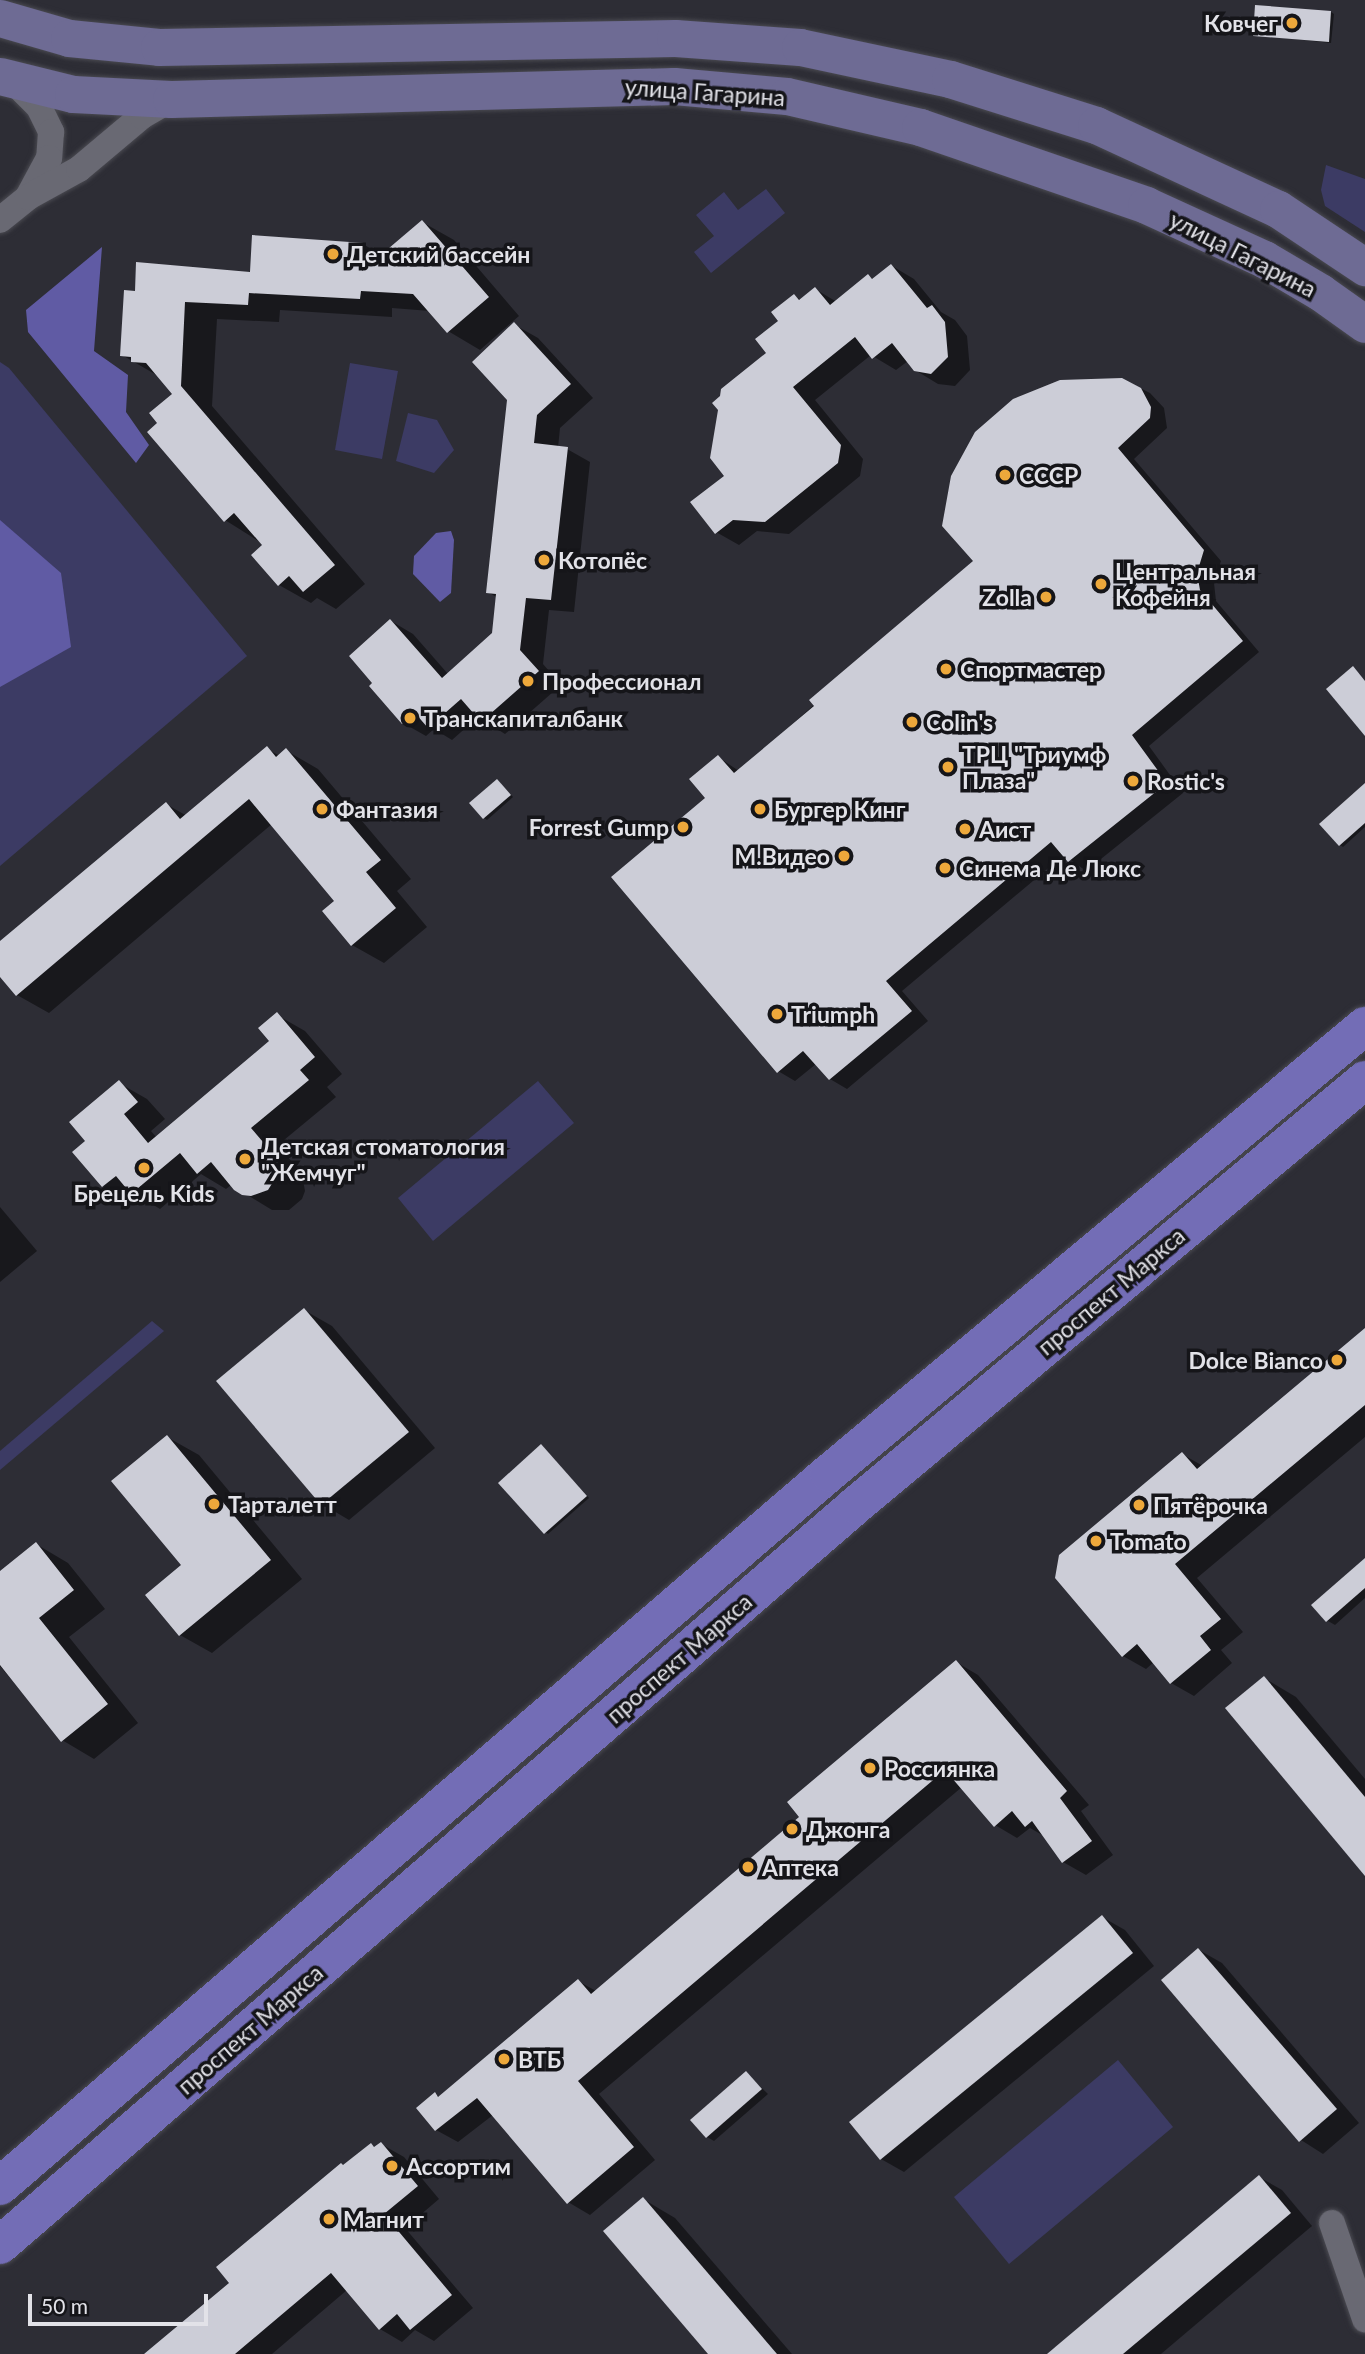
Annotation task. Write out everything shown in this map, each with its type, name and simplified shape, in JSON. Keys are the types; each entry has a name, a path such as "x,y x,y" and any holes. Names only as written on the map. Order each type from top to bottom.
{"main road":[{"name":"улица Гагарина","path":"0,18 69,38 159,47 675,38 800,47 950,79 1096,125 1278,209 1365,267"},
{"path":"674,86 675,38"},
{"name":"улица Гагарина","path":"5,78 73,94 171,99 674,86 787,96 920,127 1146,205 1264,259 1365,324"},
{"name":"проспект Маркса","path":"0,2186 829,1473 1365,1026"},
{"name":"проспект Маркса","path":"0,2245 845,1514 1365,1080"}],"street":[{"path":"5,78 39,107 51,132 49,158 28,197"},
{"path":"0,220 28,197 79,169 142,116 171,99"},
{"path":"1332,2223 1365,2319"}],"shaded area":[{"path":"1326,165 1365,179 1365,232 1325,206 1321,190"},
{"path":"766,189 785,213 711,273 694,252 714,236 696,215 724,192 738,210"},
{"path":"102,247 94,351 128,375 126,412 149,445 136,463 28,332 26,310"},
{"path":"0,362 9,368 247,656 0,866"},
{"path":"350,363 398,371 382,459 335,450"},
{"path":"408,413 437,420 454,450 434,473 396,461"},
{"path":"0,520 61,573 71,647 0,687"},
{"path":"451,531 454,540 451,593 440,602 413,574 414,556 436,533"},
{"path":"538,1081 574,1123 433,1241 398,1198"},
{"path":"152,1321 164,1331 0,1470 0,1451"},
{"path":"1118,2060 1173,2127 1009,2264 954,2197"}],"building":[{"name":"Ковчег","path":"1255,5 1331,11 1329,42 1253,36"},
{"path":"422,220 489,297 447,333 413,294 361,291 360,299 249,293 248,305 185,302 181,386 335,565 303,592 289,576 278,586 251,555 262,545 234,513 224,522 147,432 157,423 149,413 172,394 146,363 131,362 131,357 120,356 124,290 135,291 136,262 250,272 252,235 364,243 362,271"},
{"path":"891,264 927,308 932,305 945,322 948,357 931,374 914,371 892,343 872,359 855,337 793,387 841,445 838,463 765,522 733,520 715,534 690,502 724,476 710,458 718,410 712,403 720,396 721,389 766,353 755,339 778,321 771,312 794,294 799,300 815,287 830,305 868,274 872,279"},
{"path":"514,322 571,384 537,415 534,443 568,447 551,600 526,598 520,650 539,671 481,722 461,699 428,728 415,713 402,724 369,686 372,683 349,656 390,619 442,678 492,633 496,594 486,593 507,400 472,362"},
{"name":"ТРЦ \"Триумф Плаза\"","path":"1122,378 1141,388 1151,407 1150,418 1118,448 1204,550 1197,573 1200,590 1243,641 1132,735 1167,783 1068,862 1051,842 886,981 912,1011 829,1080 803,1051 777,1073 611,877 705,798 689,779 718,755 734,773 814,706 809,700 973,561 942,526 951,476 975,432 1013,399 1060,380"},
{"path":"1353,666 1365,681 1365,736 1326,689"},
{"path":"267,746 276,757 286,748 381,860 366,872 396,908 351,946 322,911 334,901 249,799 16,996 0,977 0,941 166,802 180,819"},
{"path":"497,779 511,795 483,819 469,803"},
{"path":"1365,783 1365,823 1339,846 1319,824"},
{"path":"277,1012 315,1057 300,1070 309,1080 251,1128 275,1156 278,1164 278,1174 268,1190 251,1196 242,1195 234,1190 211,1162 197,1174 180,1153 131,1194 116,1176 102,1187 72,1152 85,1141 69,1122 119,1080 138,1102 124,1114 148,1143 269,1041 258,1028"},
{"path":"304,1308 409,1432 321,1505 216,1381"},
{"path":"1365,1328 1365,1405 1175,1564 1221,1619 1200,1636 1211,1650 1170,1684 1137,1644 1122,1657 1055,1578 1059,1555 1182,1452 1197,1469"},
{"path":"167,1435 271,1560 179,1636 145,1595 181,1565 111,1481"},
{"path":"541,1444 587,1496 544,1534 498,1483"},
{"path":"36,1542 74,1590 39,1618 108,1704 61,1742 0,1665 0,1571"},
{"path":"1365,1558 1365,1588 1326,1622 1311,1605"},
{"path":"956,1660 1067,1791 1060,1798 1092,1841 1062,1863 1032,1821 1025,1827 1012,1811 994,1827 945,1770 578,2081 634,2147 567,2204 477,2098 435,2131 416,2108 435,2092 438,2097 578,1979 591,1994 799,1817 787,1802"},
{"path":"1264,1676 1365,1797 1365,1876 1225,1708"},
{"path":"1102,1915 1133,1953 880,2160 849,2122"},
{"path":"1198,1948 1337,2109 1299,2142 1161,1980"},
{"path":"746,2071 762,2089 706,2138 690,2120"},
{"path":"381,2142 418,2186 384,2214 452,2295 410,2330 397,2314 379,2330 331,2273 235,2354 144,2354 229,2283 216,2267 341,2163 343,2165 371,2143 374,2147"},
{"path":"1259,2175 1291,2213 1123,2354 1047,2354"},
{"path":"643,2197 777,2354 708,2354 603,2231"}],"place":[{"name":"Ковчег","path":"1292,23"},
{"name":"Детский бассейн","path":"333,254"},
{"name":"СССР","path":"1005,475"},
{"name":"Котопёс","path":"544,560"},
{"name":"Центральная Кофейня","path":"1101,584"},
{"name":"Zolla","path":"1046,597"},
{"name":"Спортмастер","path":"946,669"},
{"name":"Профессионал","path":"528,681"},
{"name":"Транскапиталбанк","path":"410,718"},
{"name":"Colin's","path":"912,722"},
{"name":"ТРЦ \"Триумф Плаза\"","path":"948,767"},
{"name":"Rostic's","path":"1133,781"},
{"name":"Фантазия","path":"322,809"},
{"name":"Бургер Кинг","path":"760,809"},
{"name":"Forrest Gump","path":"683,827"},
{"name":"Аист","path":"965,829"},
{"name":"М.Видео","path":"844,856"},
{"name":"Синема Де Люкс","path":"945,868"},
{"name":"Triumph","path":"777,1014"},
{"name":"Детская стоматология \"Жемчуг\"","path":"245,1159"},
{"name":"Брецель Kids","path":"144,1168"},
{"name":"Dolce Bianco","path":"1337,1360"},
{"name":"Тарталетт","path":"214,1504"},
{"name":"Пятёрочка","path":"1139,1505"},
{"name":"Tomato","path":"1096,1541"},
{"name":"Россиянка","path":"870,1768"},
{"name":"Джонга","path":"792,1829"},
{"name":"Аптека","path":"748,1867"},
{"name":"ВТБ","path":"504,2059"},
{"name":"Ассортим","path":"392,2166"},
{"name":"Магнит","path":"329,2219"}]}
